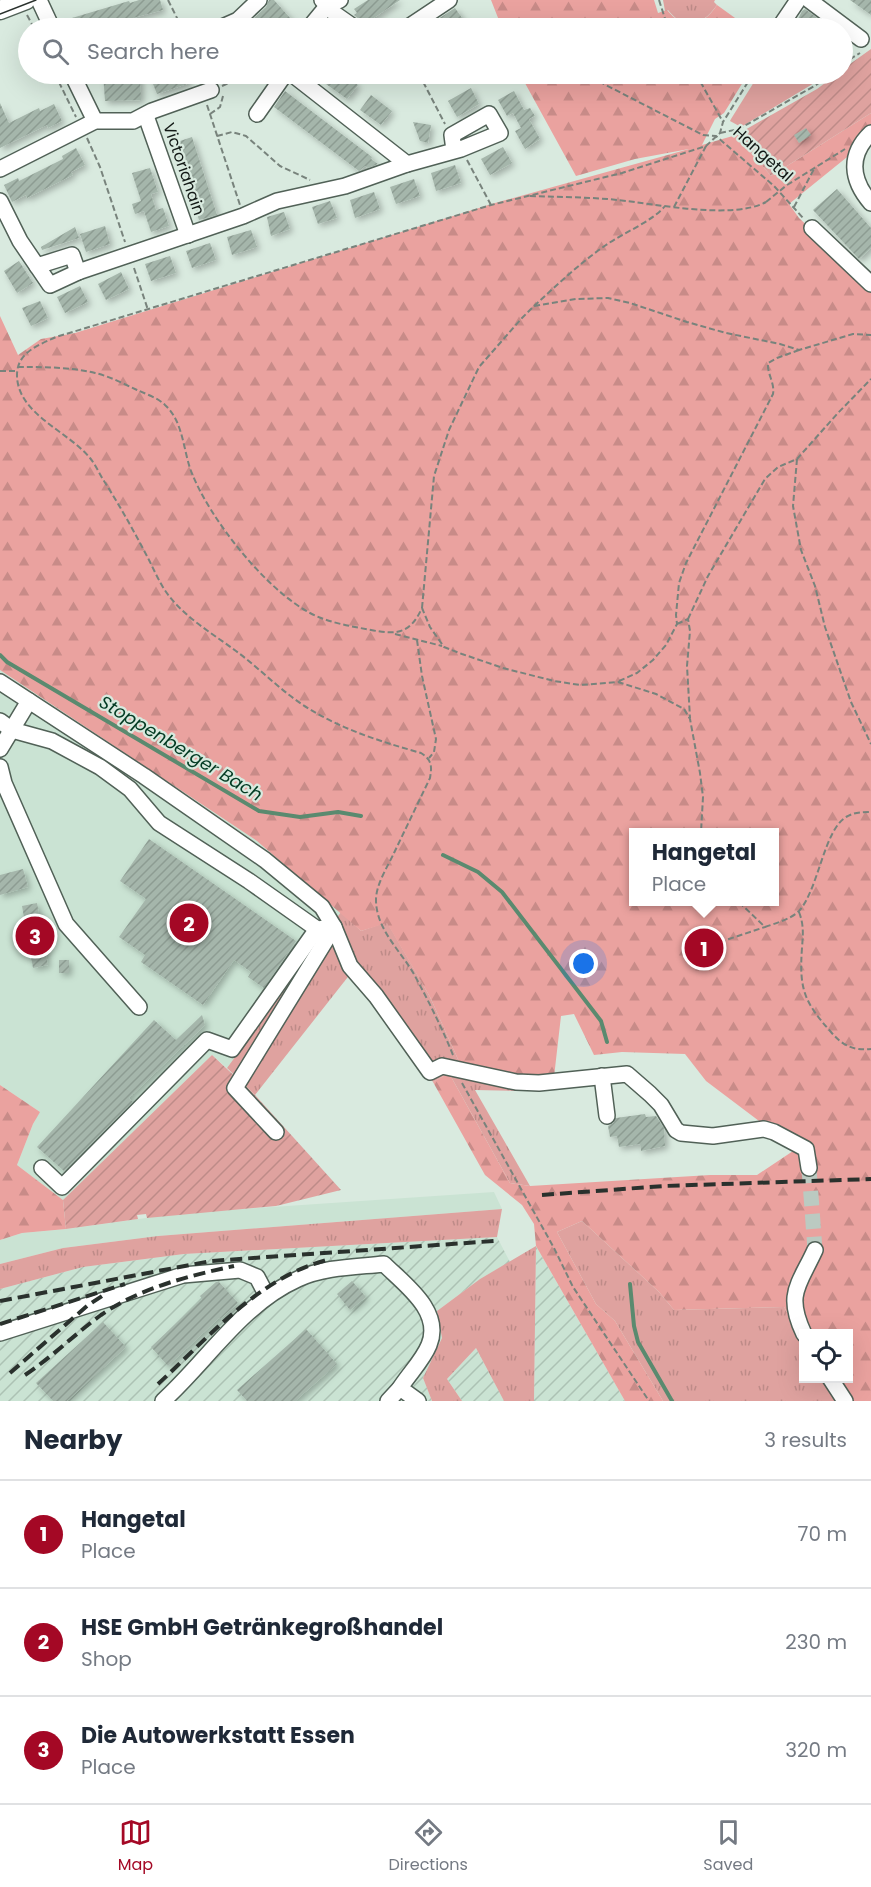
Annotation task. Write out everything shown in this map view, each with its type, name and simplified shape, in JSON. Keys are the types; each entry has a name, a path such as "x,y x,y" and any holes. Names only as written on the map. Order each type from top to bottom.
{"main road":[{"path":"0,10 26,0"}],"street":[{"path":"39,0 47,18"},
{"path":"240,18 259,0"},
{"path":"422,18 449,0"},
{"path":"786,18 798,0"},
{"path":"809,0 830,18"},
{"path":"317,18 330,2 335,14 341,18"},
{"path":"853,37 862,45"},
{"path":"75,84 88,124"},
{"path":"257,114 278,84"},
{"path":"305,84 407,164"},
{"name":"Victoriahain","path":"0,169 88,124 133,121 152,111 211,90"},
{"name":"Victoriahain","path":"146,116 188,235"},
{"path":"867,136 858,149 855,175 863,194 871,203"},
{"name":"Victoriahain","path":"0,201 20,241 50,285 78,272 243,216 264,206 296,195 345,186 456,145"},
{"path":"812,228 871,284"},
{"path":"37,266 72,255 78,272"},
{"path":"0,682 144,776 265,860 322,908 334,927 350,966 376,996 430,1072 442,1066 516,1082 539,1083 627,1074 661,1106 676,1130 681,1133 713,1136 764,1129 806,1149 809,1168"},
{"path":"0,748 6,725 29,701"},
{"path":"6,725 52,741 100,767 130,789 159,823 249,881 317,929 334,927"},
{"path":"0,767 4,783 66,924 139,1007"},
{"path":"249,881 265,860"},
{"path":"276,1132 235,1088 334,927"},
{"path":"42,1168 62,1187 207,1040 232,1049 317,929"},
{"path":"602,1076 607,1116"},
{"path":"802,1329 794,1307 795,1294 815,1250"},
{"path":"163,1401 209,1351 267,1296 299,1278 327,1270 384,1264 418,1298 428,1313 433,1330 428,1347 400,1388 388,1401"},
{"path":"0,1333 183,1275 240,1270 257,1277 267,1296"},
{"path":"833,1383 845,1401"},
{"path":"400,1388 418,1401"}],"path":[{"path":"168,0 177,18"},
{"path":"659,0 665,18"},
{"path":"853,54 862,45"},
{"path":"62,84 88,124 148,310"},
{"path":"211,90 225,84"},
{"path":"424,84 448,131 491,205"},
{"name":"Hangetal","path":"604,84 704,135 716,136 774,186 812,228"},
{"path":"702,84 723,122"},
{"path":"720,133 723,122 747,84"},
{"path":"674,207 706,146 716,136 739,129 817,84"},
{"path":"211,90 210,114 243,216"},
{"path":"210,114 220,107 223,99 211,90"},
{"path":"217,136 232,132 246,136 288,171 329,189"},
{"path":"527,196 587,197 665,207 748,209 766,202 787,185 867,136"},
{"path":"649,1401 573,1287 554,1248 461,1080 440,1024 406,961 391,943 378,911 376,900 383,876 430,778 432,766 429,758 421,753 356,732 302,704 250,661 187,614 168,596 113,494 90,458 31,408 19,389 17,367 21,357 40,344 57,337 491,205 622,172 706,146"},
{"path":"794,207 815,167"},
{"path":"392,634 407,629 418,617 422,608 434,476 449,430 479,367 522,318 586,259 632,228 657,215 665,207"},
{"path":"534,306 576,299 608,298 716,330 799,350"},
{"path":"17,367 96,373 163,402 176,416 192,472 217,520 251,563 281,593 310,613 341,625 417,640 503,668 580,685 618,682 653,660 666,645 677,624 679,583 686,563 773,394 768,363 799,350 853,334 871,335"},
{"path":"0,371 17,371"},
{"path":"701,828 703,797 690,718 687,666 690,631 688,619 708,576 756,492 771,472 797,459 871,379"},
{"path":"797,459 793,506 801,550 815,586 825,627 851,702 871,744"},
{"path":"422,608 430,627 444,647"},
{"path":"677,624 688,619"},
{"path":"417,640 422,676 436,739 434,752 429,758"},
{"path":"618,682 667,699 684,709 690,718"},
{"path":"711,945 765,927 799,911 817,877 830,841 841,821 849,815 871,812"},
{"path":"743,906 765,927"},
{"path":"799,911 804,932 801,953 802,987 808,1005 844,1046 871,1049"}],"shaded area":[{"path":"0,670 257,841 341,912 227,1068 212,1055 63,1200 17,1165 40,1112 0,1085"},
{"path":"494,1192 502,1209 158,1236 63,1248 0,1264 0,1240 22,1233 182,1213"},
{"path":"497,1237 510,1262 480,1279 437,1311 442,1338 423,1378 432,1401 0,1401 0,1289 83,1267 184,1254"},
{"path":"536,1246 625,1401 534,1401"},
{"path":"476,1348 504,1401 462,1401 447,1379"}],"green space":[{"path":"491,0 654,0 658,13 667,10 676,18 498,18"},
{"path":"663,0 715,0 717,5 704,18 676,18 668,10 665,11"},
{"path":"717,5 735,18 706,18"},
{"path":"871,49 871,113 771,176 736,135 824,84 853,84 853,62"},
{"path":"525,84 742,84 724,113 715,119 702,145 736,135 771,176 871,113 871,132 857,149 789,204 799,218 871,286 871,1401 839,1401 828,1383 853,1383 853,1329 799,1329 799,1333 784,1307 674,1310 659,1292 582,1221 557,1232 596,1304 615,1321 663,1401 625,1401 536,1246 534,1224 522,1205 485,1175 433,1082 449,1073 510,1183 530,1186 710,1175 757,1175 796,1149 706,1081 685,1054 622,1052 594,1055 574,1014 561,1016 554,1077 522,1079 461,1066 430,997 387,923 361,931 257,841 0,670 0,316 18,355 41,339 75,333 495,203 689,149 635,159 576,176"},
{"path":"753,84 812,84 741,127 730,121"},
{"path":"341,912 361,931 387,922 430,997 461,1066 562,1088 517,1091 475,1090 530,1186 510,1183 449,1073 433,1082 351,973 255,1095 227,1068"},
{"path":"212,1055 255,1095 341,1190 276,1206 147,1218 146,1214 137,1215 138,1219 66,1229 63,1200"},
{"path":"0,1085 40,1112 17,1165 63,1200 66,1229 22,1233 0,1240"},
{"path":"502,1209 497,1237 184,1254 83,1267 0,1289 0,1264 63,1248 158,1236"},
{"path":"582,1221 659,1292 674,1310 784,1307 799,1333 799,1383 828,1383 839,1401 663,1401 615,1321 596,1304 557,1232"},
{"path":"536,1246 534,1401 504,1401 476,1348 447,1379 462,1401 432,1401 423,1378 442,1338 437,1311 480,1279"}],"building":[{"path":"139,0 160,0 163,10 133,18 72,18 129,1 130,3"},
{"path":"269,0 274,0 290,18 254,18 266,7"},
{"path":"368,0 400,0 374,18 358,18 354,15 357,13 354,9"},
{"path":"850,0 871,0 871,15"},
{"path":"455,8 462,18 440,18"},
{"path":"805,9 817,18 798,18"},
{"path":"104,84 140,84 141,100 105,101"},
{"path":"153,84 187,84 157,94"},
{"path":"326,84 358,85 347,99"},
{"path":"471,88 479,104 457,117 448,101"},
{"path":"285,91 372,157 371,159 378,164 368,168 365,166 359,171 274,107"},
{"path":"514,91 524,110 530,108 535,116 529,119 540,139 525,149 515,131 521,128 513,113 507,116 498,100"},
{"path":"371,95 392,111 381,125 360,110"},
{"path":"0,103 9,123 39,108 40,111 54,104 62,121 48,128 47,125 0,148"},
{"path":"413,122 431,125 428,143 420,141"},
{"path":"806,128 811,135 799,143 794,135"},
{"path":"192,137 217,215 199,220 174,143"},
{"path":"503,147 512,163 490,175 481,159"},
{"path":"76,148 85,165 71,172 73,175 27,198 26,195 12,202 4,185 18,178 19,181 63,159 62,156"},
{"path":"455,165 461,183 436,191 431,173"},
{"path":"150,168 158,192 151,194 156,210 163,208 169,226 151,232 144,211 135,214 132,204 141,201 132,173"},
{"path":"414,179 420,196 396,204 390,187"},
{"path":"837,189 871,228 871,248 859,259 813,210"},
{"path":"374,192 380,209 355,218 350,200"},
{"path":"330,201 337,218 318,224 312,207"},
{"path":"284,212 290,229 271,236 267,217"},
{"path":"105,226 110,244 86,252 80,234"},
{"path":"75,227 79,238 42,250 41,247"},
{"path":"251,230 257,247 232,255 227,237"},
{"path":"210,243 216,260 192,268 186,251"},
{"path":"170,256 176,273 151,281 145,264"},
{"path":"19,261 33,283 17,293 4,271"},
{"path":"121,272 129,289 106,300 98,284"},
{"path":"80,286 88,302 65,313 57,297"},
{"path":"40,301 48,318 31,326 22,308"},
{"path":"149,839 296,941 264,988 248,977 251,972 234,960 203,1005 141,962 145,955 119,937 146,899 120,881"},
{"path":"23,869 28,887 0,895 0,875"},
{"path":"37,903 48,965 33,968 22,906"},
{"path":"59,960 69,960 69,973 59,973"},
{"path":"202,1015 205,1025 129,1098 133,1102 64,1171 37,1147 154,1020 176,1040"},
{"path":"645,1114 646,1117 656,1116 664,1128 665,1146 641,1151 640,1144 619,1147 617,1136 610,1137 608,1126 616,1118"},
{"path":"352,1281 366,1297 350,1310 337,1294"},
{"path":"219,1282 238,1303 168,1366 151,1347 202,1299 200,1296"},
{"path":"103,1322 126,1347 67,1401 53,1401 36,1383"},
{"path":"306,1329 337,1364 295,1401 247,1401 237,1390"}],"waterway":[{"name":"Stoppenberger Bach","path":"0,655 7,662 259,811 300,817 338,812 361,816"},
{"name":"Stoppenberger Bach","path":"443,855 478,872 502,892 601,1021 607,1042"},
{"name":"Stoppenberger Bach","path":"630,1284 638,1342 672,1401"}],"tunnel":[{"path":"809,1168 815,1250"}],"tram line":[{"path":"0,14 36,0"}],"railway":[{"path":"542,1195 664,1186 871,1179"},
{"path":"0,1301 211,1261 494,1241"},
{"path":"158,1384 217,1328 259,1293 306,1267 331,1259"},
{"path":"25,1375 91,1322 132,1297 165,1284 234,1266"},
{"path":"0,1324 125,1284"},
{"path":"10,1373 87,1306 102,1296"}],"place":[{"name":"HSE GmbH Getränkegroßhandel","path":"189,923"},
{"name":"Die Autowerkstatt Essen","path":"35,936"},
{"name":"Hangetal","path":"704,948"}]}
